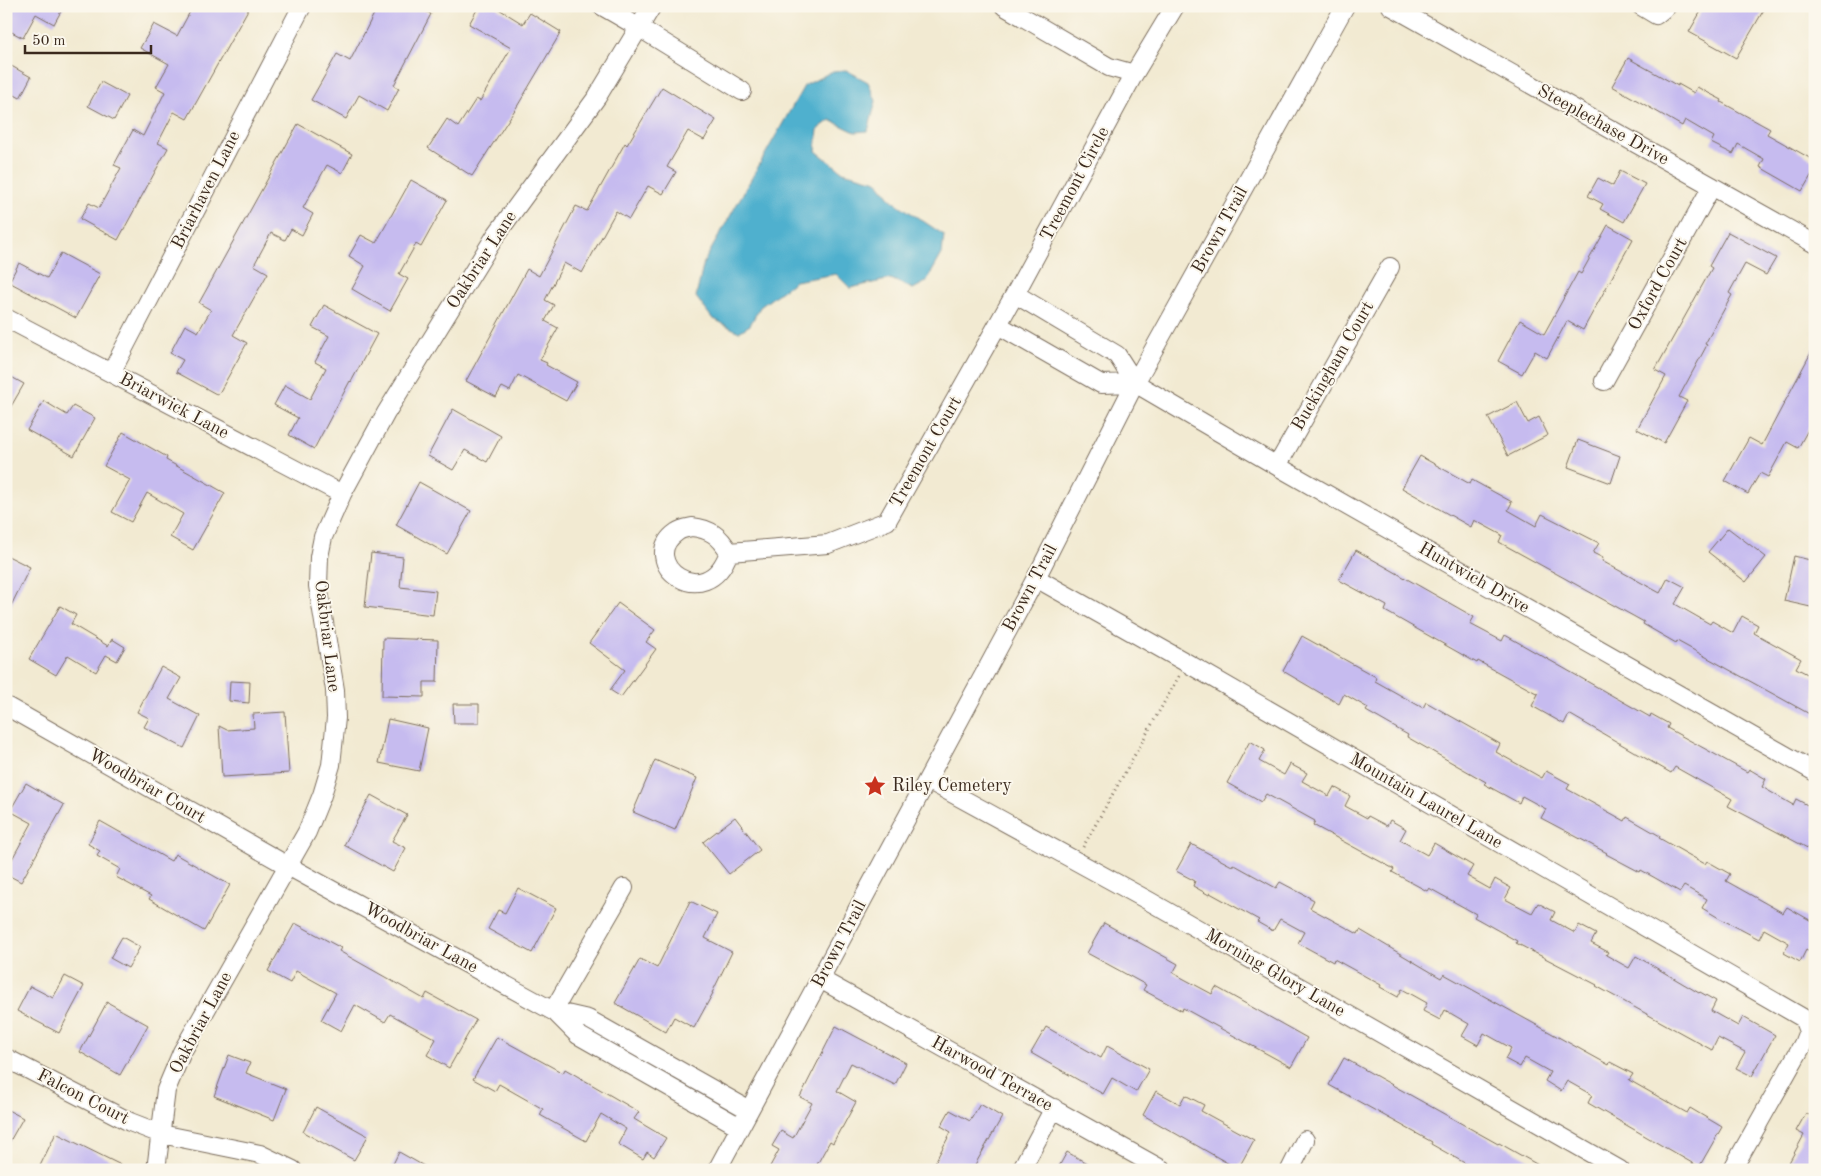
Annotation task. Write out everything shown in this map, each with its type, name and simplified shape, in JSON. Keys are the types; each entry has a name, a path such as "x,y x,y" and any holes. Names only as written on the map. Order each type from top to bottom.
{"street":[{"name":"Briarhaven Lane","path":"111,373 302,6"},
{"path":"602,6 742,91"},
{"name":"Oakbriar Lane","path":"156,1170 166,1090 182,1052 307,832 322,795 331,765 336,718 335,690 318,586 323,537 342,494 386,413 496,235 597,97 652,6"},
{"path":"1004,6 1109,67 1134,74"},
{"name":"Treemont Circle","path":"1015,294 1134,74 1174,6"},
{"name":"Brown Trail","path":"717,1170 1036,578 1134,382 1345,6"},
{"name":"Steeplechase Drive","path":"1391,6 1815,244"},
{"path":"1641,6 1656,15 1667,6"},
{"name":"Oxford Court","path":"1604,381 1712,186"},
{"name":"Buckingham Court","path":"1277,466 1390,267"},
{"path":"998,325 1101,384 1134,382 1117,355 1015,294"},
{"name":"Treemont Court","path":"729,552 828,544 887,521 1015,294"},
{"name":"Briarwick Lane","path":"6,318 342,494"},
{"name":"Huntwich Drive","path":"1134,382 1277,466 1815,772"},
{"name":"Mountain Laurel Lane","path":"1036,578 1803,1018 1808,1031 1803,1044 1732,1170"},
{"name":"Woodbriar Court","path":"6,706 288,866"},
{"name":"Morning Glory Lane","path":"928,780 1075,861 1620,1170"},
{"name":"Woodbriar Lane","path":"288,866 554,1010 588,1019 749,1110"},
{"path":"554,1010 624,888"},
{"name":"Harwood Terrace","path":"820,979 1163,1170"},
{"name":"Woodbriar Lane","path":"554,1010 578,1035 740,1127"},
{"name":"Falcon Court","path":"6,1058 130,1122 162,1134 260,1154 293,1170"},
{"path":"1020,1170 1054,1108"},
{"path":"1290,1170 1305,1140"}],"path":[{"path":"1075,861 1186,663"}],"water":[{"path":"846,70 868,82 876,101 868,131 855,132 830,120 818,129 816,151 843,172 877,181 893,201 944,235 942,254 926,282 913,289 891,279 850,288 836,274 795,281 760,307 750,325 739,332 712,318 696,297 704,262 804,86 833,71"}],"building":[{"path":"6,6 64,6 54,24 36,14 23,38 6,29"},
{"path":"193,6 250,6 187,119 174,112 158,143 168,148 118,240 80,219 89,203 99,208 121,168 114,165 133,130 143,136 165,92 156,87 169,64 140,48 154,24 177,36"},
{"path":"378,6 416,6 431,14 394,85 399,88 387,111 359,95 346,119 311,100 337,54 350,61"},
{"path":"479,6 494,6 523,24 530,13 561,32 518,105 472,176 428,148 447,119 458,127 476,99 480,101 511,48 469,24"},
{"path":"1704,6 1766,6 1736,58 1689,32"},
{"path":"1628,58 1678,86 1678,84 1694,93 1697,87 1722,100 1721,102 1770,129 1767,134 1815,161 1815,169 1802,191 1760,167 1764,159 1738,144 1733,154 1711,143 1714,137 1685,120 1682,126 1612,86"},
{"path":"6,63 31,77 20,98 6,90"},
{"path":"101,82 127,96 114,120 88,106"},
{"path":"662,87 716,120 704,140 688,131 667,167 676,172 663,194 648,186 629,219 616,211 582,273 564,263 545,300 554,305 545,321 558,328 540,360 577,382 566,401 518,375 510,391 502,387 496,397 466,381 527,269 539,276 576,206 587,211 625,143 627,145"},
{"path":"298,124 352,154 342,173 327,165 303,208 313,214 302,235 291,229 285,240 271,233 254,265 268,273 233,335 247,343 218,395 176,372 183,360 170,353 185,325 198,332 211,310 199,303"},
{"path":"1620,171 1645,184 1624,222 1600,209 1603,204 1588,196 1598,178 1613,186"},
{"path":"411,180 447,200 421,247 416,244 399,274 408,279 390,311 352,289 365,266 349,256 361,235 376,243"},
{"path":"1608,225 1633,239 1583,330 1567,321 1547,358 1535,351 1522,374 1498,361 1520,320 1544,334 1578,272 1581,274"},
{"path":"1728,232 1776,258 1766,275 1745,264 1729,293 1732,295 1679,397 1687,401 1664,443 1637,429 1666,376 1655,370 1712,268 1709,266"},
{"path":"61,253 100,274 76,318 9,282 19,263 47,278"},
{"path":"324,305 377,334 314,449 289,435 298,418 274,405 285,385 310,399 326,368 315,362 329,336 312,327"},
{"path":"1815,345 1815,417 1798,448 1787,442 1768,477 1760,473 1748,494 1725,481 1749,438 1762,445"},
{"path":"6,374 24,384 6,415"},
{"path":"44,401 67,415 73,406 95,418 74,456 27,430"},
{"path":"1517,402 1528,423 1539,417 1548,435 1508,456 1488,417"},
{"path":"453,409 501,436 487,462 465,450 453,470 428,456"},
{"path":"123,432 167,457 166,460 225,493 193,550 170,537 183,514 147,493 131,522 112,512 130,480 104,466"},
{"path":"1578,440 1620,456 1611,483 1568,467"},
{"path":"1420,456 1470,484 1472,480 1512,502 1508,510 1536,526 1542,514 1599,543 1593,553 1603,558 1602,561 1660,593 1668,578 1685,587 1675,604 1710,624 1712,621 1733,633 1742,616 1758,625 1754,633 1801,659 1796,668 1815,678 1815,717 1677,641 1676,643 1643,624 1644,622 1499,542 1502,535 1474,520 1471,527 1402,488"},
{"path":"419,482 471,511 447,554 396,525"},
{"path":"1728,528 1766,557 1746,582 1708,552"},
{"path":"1356,550 1474,617 1470,624 1502,641 1505,635 1650,717 1651,714 1669,724 1667,728 1747,772 1749,769 1766,779 1762,787 1793,805 1796,799 1815,809 1815,852 1728,806 1732,799 1675,767 1671,773 1569,714 1564,724 1532,706 1538,694 1478,661 1477,663 1385,611 1387,606 1339,580"},
{"path":"371,553 403,557 400,587 436,591 433,615 365,607"},
{"path":"6,555 30,567 6,616"},
{"path":"1794,556 1814,561 1812,573 1815,573 1815,608 1784,601"},
{"path":"618,603 655,630 646,642 656,649 621,697 610,690 625,670 589,643"},
{"path":"60,606 76,615 71,624 108,646 112,639 125,647 117,661 106,655 96,672 68,655 56,675 29,659"},
{"path":"1302,636 1376,677 1375,681 1423,708 1426,702 1500,744 1496,752 1542,778 1546,771 1570,784 1567,789 1625,821 1627,817 1705,864 1707,861 1730,874 1726,881 1783,913 1787,907 1815,923 1815,955 1806,950 1800,962 1784,953 1789,943 1764,929 1759,939 1719,918 1702,908 1707,899 1684,886 1680,892 1541,818 1546,809 1522,796 1519,803 1484,784 1486,782 1407,737 1408,735 1366,711 1368,708 1344,694 1339,704 1283,671"},
{"path":"383,638 438,640 437,682 424,682 424,697 382,696"},
{"path":"161,667 181,678 169,699 200,716 184,748 144,727 149,718 137,712"},
{"path":"230,681 250,682 249,703 229,701"},
{"path":"453,704 479,704 479,723 454,723"},
{"path":"285,712 289,773 222,777 219,726 227,730 254,728 253,714"},
{"path":"388,719 428,728 419,771 379,763"},
{"path":"1250,741 1265,750 1259,761 1284,775 1290,764 1307,773 1302,781 1329,796 1334,787 1350,796 1345,806 1387,826 1390,820 1406,829 1400,840 1427,855 1434,843 1473,866 1467,876 1490,889 1495,879 1511,888 1505,899 1532,913 1538,903 1555,912 1551,920 1575,933 1579,925 1596,934 1591,943 1608,952 1606,955 1629,968 1636,956 1716,1001 1711,1011 1738,1026 1743,1017 1775,1035 1752,1076 1736,1068 1745,1052 1718,1038 1712,1050 1597,985 1516,943 1517,941 1474,917 1476,914 1429,888 1427,891 1392,872 1394,869 1313,825 1315,821 1266,794 1261,802 1227,783"},
{"path":"655,760 697,778 675,830 633,812"},
{"path":"26,783 64,805 21,882 6,874 6,870 32,823 10,811"},
{"path":"371,795 407,815 392,841 406,848 393,872 344,845"},
{"path":"735,817 760,850 729,874 703,842"},
{"path":"100,821 171,861 175,854 230,885 204,931 149,899 151,896 116,877 120,869 97,856 100,851 88,844"},
{"path":"1191,844 1232,866 1233,864 1276,888 1280,882 1314,900 1310,908 1358,934 1360,930 1441,978 1444,974 1609,1065 1610,1062 1633,1074 1629,1080 1687,1113 1690,1108 1722,1127 1699,1167 1588,1103 1592,1095 1567,1081 1561,1091 1545,1081 1550,1072 1525,1058 1520,1067 1505,1059 1511,1048 1484,1033 1478,1045 1462,1036 1469,1024 1445,1010 1440,1020 1423,1011 1427,1003 1402,989 1398,997 1380,987 1381,985 1334,959 1333,962 1298,943 1304,932 1280,919 1273,931 1257,922 1259,920 1210,893 1209,895 1193,886 1195,881 1176,871"},
{"path":"518,888 556,908 532,953 488,929 498,910 505,913"},
{"path":"690,901 717,914 705,938 732,952 694,1028 674,1017 666,1032 615,1003 640,959 657,968"},
{"path":"295,923 341,948 339,951 424,999 427,993 476,1020 449,1068 427,1055 436,1039 390,1014 385,1022 355,1005 341,1031 321,1020 336,993 296,971 290,983 268,971"},
{"path":"1104,923 1178,964 1173,973 1212,994 1216,987 1307,1038 1291,1067 1183,1008 1182,1011 1143,990 1146,985 1087,953"},
{"path":"122,937 140,947 128,968 110,958"},
{"path":"65,976 84,986 59,1033 17,1011 30,986 53,998"},
{"path":"107,1002 148,1025 120,1075 80,1052"},
{"path":"836,1026 906,1063 895,1085 851,1063 837,1091 856,1102 833,1143 830,1141 814,1170 768,1170 779,1150 772,1146 781,1131 793,1138 812,1103 800,1097"},
{"path":"1046,1027 1101,1058 1107,1046 1149,1069 1136,1092 1112,1078 1103,1094 1031,1053"},
{"path":"497,1037 563,1073 565,1069 639,1112 634,1119 666,1138 654,1157 647,1152 643,1159 618,1144 626,1129 601,1114 586,1141 540,1115 543,1109 499,1084 495,1091 473,1079"},
{"path":"229,1055 250,1063 246,1073 286,1089 274,1120 214,1096"},
{"path":"1344,1058 1547,1170 1477,1170 1431,1144 1432,1142 1329,1085"},
{"path":"1156,1091 1180,1104 1185,1095 1204,1105 1201,1111 1254,1140 1238,1169 1143,1115"},
{"path":"980,1104 1002,1117 972,1170 931,1170 951,1132 941,1126 950,1110 970,1121"},
{"path":"316,1107 368,1136 354,1160 303,1132"},
{"path":"6,1109 23,1118 6,1148"},
{"path":"1806,1113 1814,1118 1815,1116 1815,1170 1785,1170 1804,1135 1796,1131"},
{"path":"56,1133 131,1170 38,1170"},
{"path":"399,1152 431,1170 390,1170"},
{"path":"1067,1152 1099,1170 1057,1170"}],"place":[{"name":"Riley Cemetery","path":"875,786"}]}
